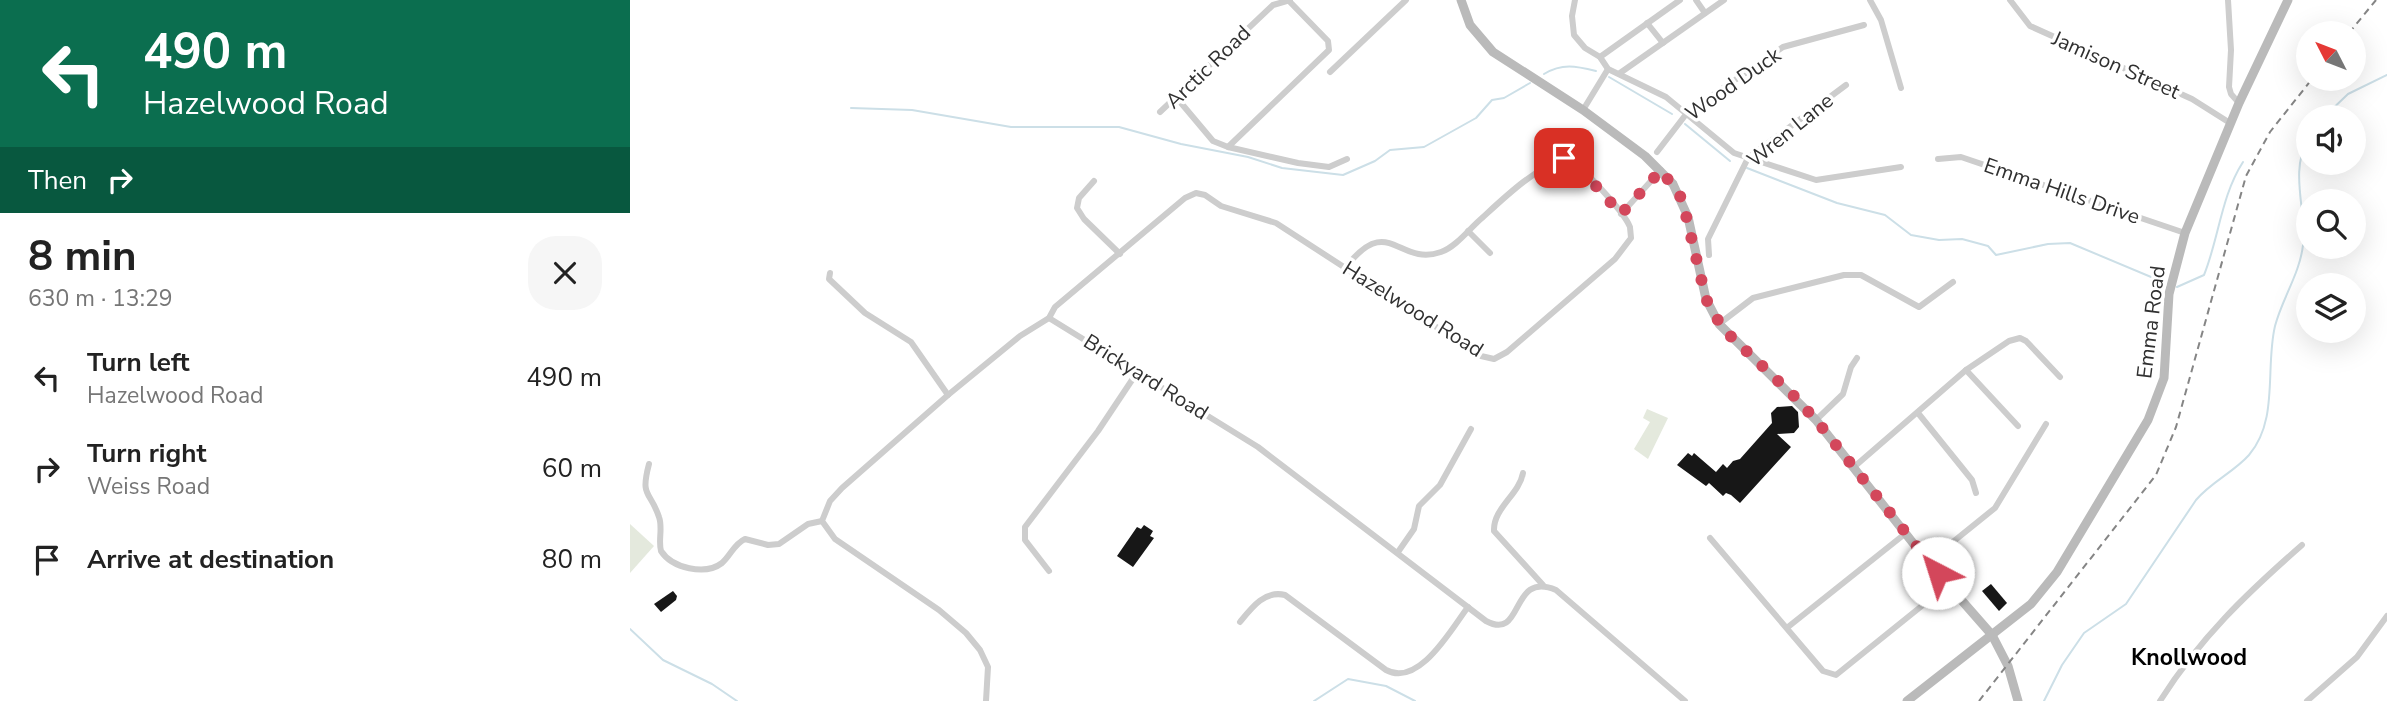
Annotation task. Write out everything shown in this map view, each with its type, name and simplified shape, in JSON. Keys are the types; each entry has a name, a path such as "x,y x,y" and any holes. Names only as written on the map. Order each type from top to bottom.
{"street":[{"path":"1228,147 1328,50 1328,41 1289,0"},
{"name":"Arctic Road","path":"1160,112 1273,5 1289,0"},
{"path":"1330,72 1406,0"},
{"path":"1461,0 1469,25 1483,43 1504,61 1583,110 1661,170 1682,199 1706,299 1720,324 1816,420 1928,562 1992,635 2008,666 2018,701"},
{"path":"1574,0 1574,35 1585,48 1600,57 1608,69 1666,97 1734,153 1816,180 1901,167"},
{"path":"1600,57 1680,0"},
{"path":"1696,0 1705,13"},
{"path":"1620,73 1724,0"},
{"path":"1870,0 1881,20 1901,88"},
{"name":"Jamison Street","path":"2010,0 2030,26 2192,99 2230,124"},
{"path":"2228,0 2231,50 2229,87 2239,103"},
{"name":"Emma Road","path":"1907,701 2031,604 2057,572 2148,420 2164,378 2169,294 2185,233 2239,103 2288,0"},
{"path":"1647,23 1663,43"},
{"name":"Wood Duck","path":"1657,152 1687,113 1783,47 1864,25"},
{"path":"1583,110 1608,69"},
{"name":"Wren Lane","path":"1709,255 1708,239 1748,158 1846,85"},
{"path":"1176,97 1213,141 1228,147 1329,167 1347,159"},
{"name":"Emma Hills Drive","path":"1938,159 1961,157 2185,233"},
{"path":"1346,267 1359,250 1369,243 1385,242 1424,256 1443,252 1522,184 1551,163 1564,158 1579,167 1621,214 1661,170"},
{"path":"1094,181 1079,198 1077,208 1084,219 1120,254"},
{"name":"Hazelwood Road","path":"1049,318 1055,307 1185,198 1196,193 1205,195 1221,206 1276,223 1481,356 1494,359 1507,352 1615,259 1631,238 1630,228 1621,214"},
{"path":"1468,231 1490,253"},
{"path":"830,273 829,279 855,305 911,342 948,395"},
{"path":"1720,324 1753,298 1843,275 1861,275 1919,307 1953,282"},
{"path":"822,521 830,501 842,488 948,395 1020,336 1049,318"},
{"name":"Brickyard Road","path":"1049,318 1138,370 1258,447 1486,621 1499,625 1512,618 1528,591 1535,586 1544,585"},
{"path":"1853,467 1966,370 2009,341 2020,338 2026,341 2060,377"},
{"path":"1816,420 1843,394 1851,367 1857,358"},
{"path":"1049,571 1025,540 1025,527 1098,431 1138,370"},
{"path":"1966,370 2018,426"},
{"path":"1918,413 1972,480 1976,493"},
{"path":"1928,562 1995,508 2046,424"},
{"path":"1398,552 1412,533 1419,506 1440,485 1471,429"},
{"path":"649,464 644,482 645,493 659,518 661,551 670,561 679,565 707,569 721,564 738,543 746,539 768,545 779,544 807,524 822,521"},
{"path":"1523,473 1518,486 1495,518 1494,531 1544,585 1556,590 1685,701"},
{"path":"822,521 835,539 939,610 965,633 980,650 988,667 986,701"},
{"path":"1788,627 1906,533"},
{"path":"1710,538 1823,671 1836,675 1949,584"},
{"path":"2160,701 2185,661 2249,592 2302,545"},
{"path":"1240,622 1263,598 1281,594 1296,601 1386,670 1397,674 1410,671 1428,659 1468,607"},
{"path":"2307,701 2357,657 2387,616"}],"shaded area":[{"path":"1647,409 1668,418 1648,459 1634,449 1650,422 1643,418"},
{"path":"630,524 654,546 630,573"}],"building":[{"path":"1792,406 1798,412 1799,427 1794,433 1777,434 1791,447 1740,503 1731,495 1726,493 1723,496 1709,483 1706,486 1677,465 1688,453 1692,456 1694,453 1716,472 1723,464 1727,468 1733,461 1740,459 1772,423 1771,413 1777,407"},
{"path":"1144,525 1153,531 1150,536 1154,538 1133,567 1117,556 1137,527 1141,529"},
{"path":"1991,584 2007,603 1999,611 1982,591"},
{"path":"673,591 677,596 676,600 661,612 654,604"}],"waterway":[{"path":"1544,74 1569,66 1596,71"},
{"path":"2337,105 2348,94 2387,75"},
{"path":"1609,77 1672,114"},
{"path":"851,108 912,110 1011,127 1119,127 1181,144 1248,157 1282,168 1343,175 1375,161 1390,150 1424,147 1476,118 1492,100 1504,98 1530,83"},
{"path":"1685,124 1730,161"},
{"path":"2177,287 2204,275 2225,203 2243,162"},
{"path":"1747,168 1837,203 1885,215 1911,235 1939,240 1962,239 1988,246 1996,255 2048,244 2070,243 2163,282"},
{"path":"2044,701 2062,665 2084,633 2126,604 2196,500 2243,461 2258,441 2268,410 2275,326 2298,266 2303,245 2299,175"},
{"path":"630,629 663,660 712,684 737,701"},
{"path":"1314,701 1348,679 1386,686 1415,701"}],"railway":[{"path":"2359,21 2376,0"},
{"path":"1979,701 2156,475 2176,427 2246,176 2270,132 2302,91"}],"district":[{"name":"Knollwood","path":"2189,657"}],"route":[{"path":"1564,158 1572,160 1621,214 1661,170 1682,199 1706,299 1723,329 1816,420 1938,573"}]}
